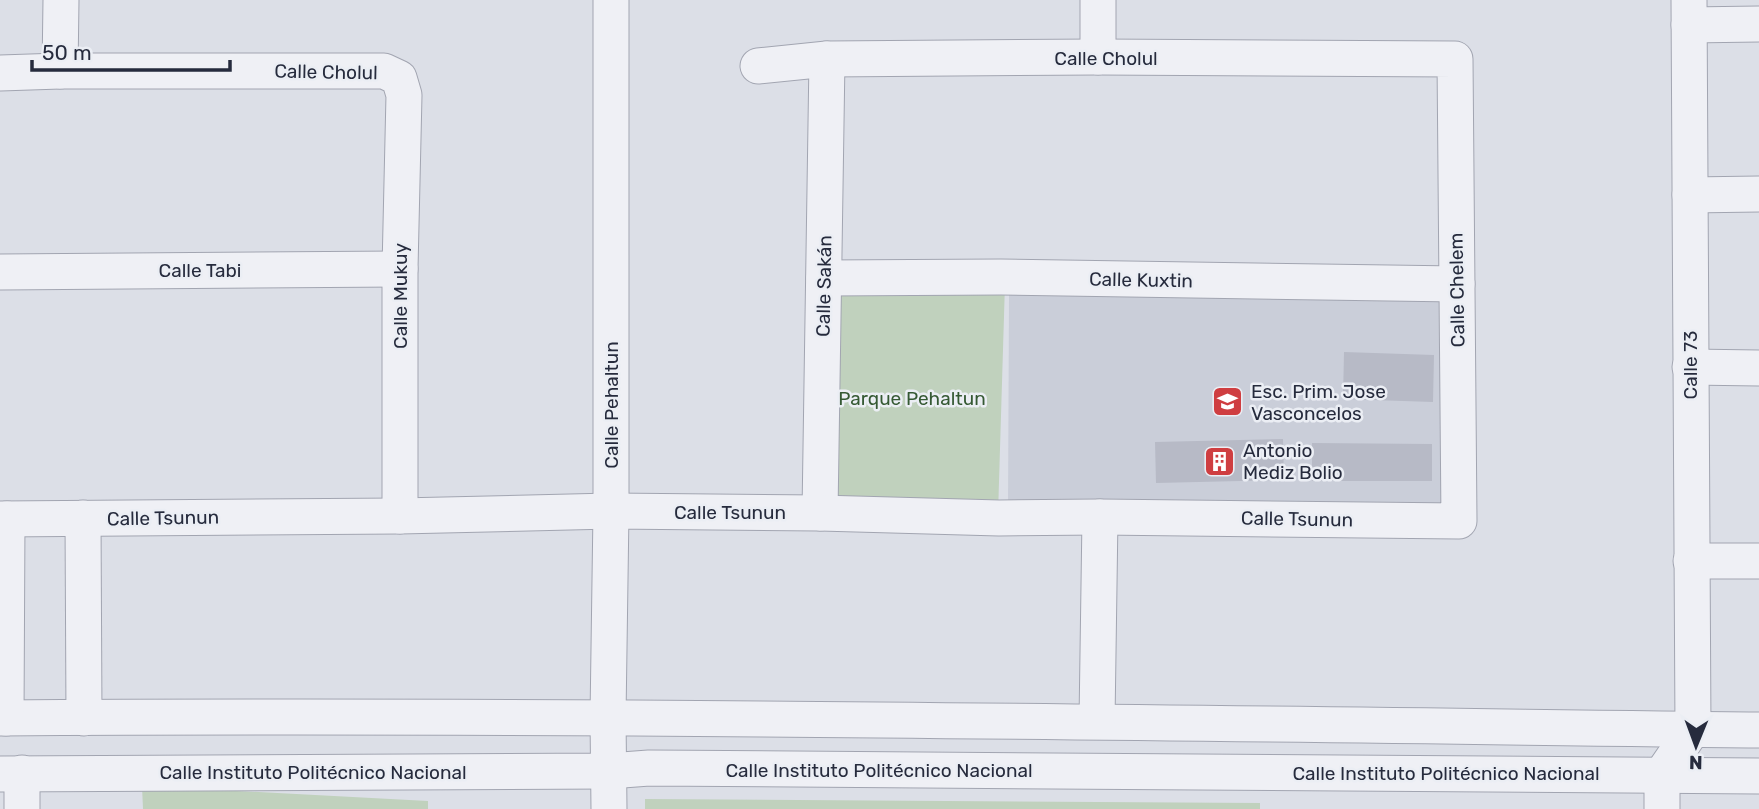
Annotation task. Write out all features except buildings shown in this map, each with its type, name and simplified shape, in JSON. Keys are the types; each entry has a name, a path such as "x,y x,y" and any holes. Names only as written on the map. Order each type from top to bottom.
{"street":[{"path":"60,71 61,0"},
{"name":"Calle Pehaltun","path":"609,809 611,0"},
{"path":"1098,0 1098,57"},
{"path":"1689,12 1759,24"},
{"name":"Calle 73","path":"1689,12 1693,729"},
{"name":"Calle Cholul","path":"758,66 827,59 1455,59"},
{"name":"Calle Sakán","path":"820,513 827,59"},
{"name":"Calle Chelem","path":"1455,59 1459,521"},
{"name":"Calle Cholul","path":"0,73 384,71 398,78"},
{"name":"Calle Mukuy","path":"398,78 404,95 400,269 400,516"},
{"path":"1690,195 1759,194"},
{"name":"Calle Tabi","path":"0,272 400,269"},
{"name":"Calle Kuxtin","path":"824,278 1457,284"},
{"path":"1690,367 1759,368"},
{"name":"Calle Tsunun","path":"3,519 400,516 611,511 999,518 1459,521"},
{"path":"1097,721 1100,517"},
{"path":"83,518 84,718"},
{"path":"3,519 3,718 608,717 1759,730"},
{"path":"1691,561 1759,561"},
{"path":"1662,809 1662,774 1693,729"},
{"name":"Calle Instituto Politécnico Nacional","path":"11,773 608,771 663,768 1759,776"},
{"path":"11,773 22,809"}],"shaded area":[{"name":"Esc. Prim. Jose Vasconcelos","path":"1009,295 1448,297 1447,511 1008,508"}],"green space":[{"name":"Parque Pehaltun","path":"1005,283 998,515 821,513 826,284"},
{"path":"142,786 428,801 428,809 143,809"},
{"path":"645,799 1260,803 1260,809 645,809"}],"place":[{"name":"Esc. Prim. Jose Vasconcelos","path":"1228,402"},
{"name":"Antonio Mediz Bolio","path":"1220,461"}]}
